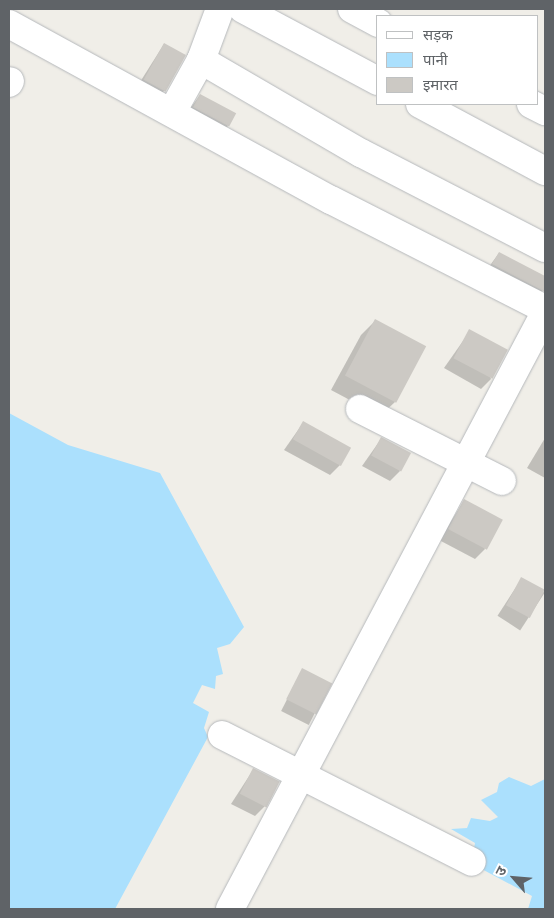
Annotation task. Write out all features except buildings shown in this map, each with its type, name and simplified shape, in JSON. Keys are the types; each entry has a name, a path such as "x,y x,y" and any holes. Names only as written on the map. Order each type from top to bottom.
{"street":[{"path":"172,112 201,60 220,9"},
{"path":"243,9 376,80"},
{"path":"352,9 376,21"},
{"path":"9,24 331,200 545,309"},
{"path":"201,60 361,153 545,248"},
{"path":"422,105 545,171"},
{"path":"533,105 545,111"},
{"path":"233,908 466,460 545,314"},
{"path":"360,409 466,460 502,481"},
{"path":"222,735 472,862"}],"water":[{"path":"9,413 68,445 160,473 244,627 230,644 217,648 223,674 216,676 215,689 202,685 193,703 209,712 204,728 208,737 115,909 9,909"},
{"path":"509,777 531,786 545,779 545,909 528,909 532,896 478,867 472,858 475,843 451,829 467,828 471,818 490,821 498,817 481,800 497,792 499,783"}]}
